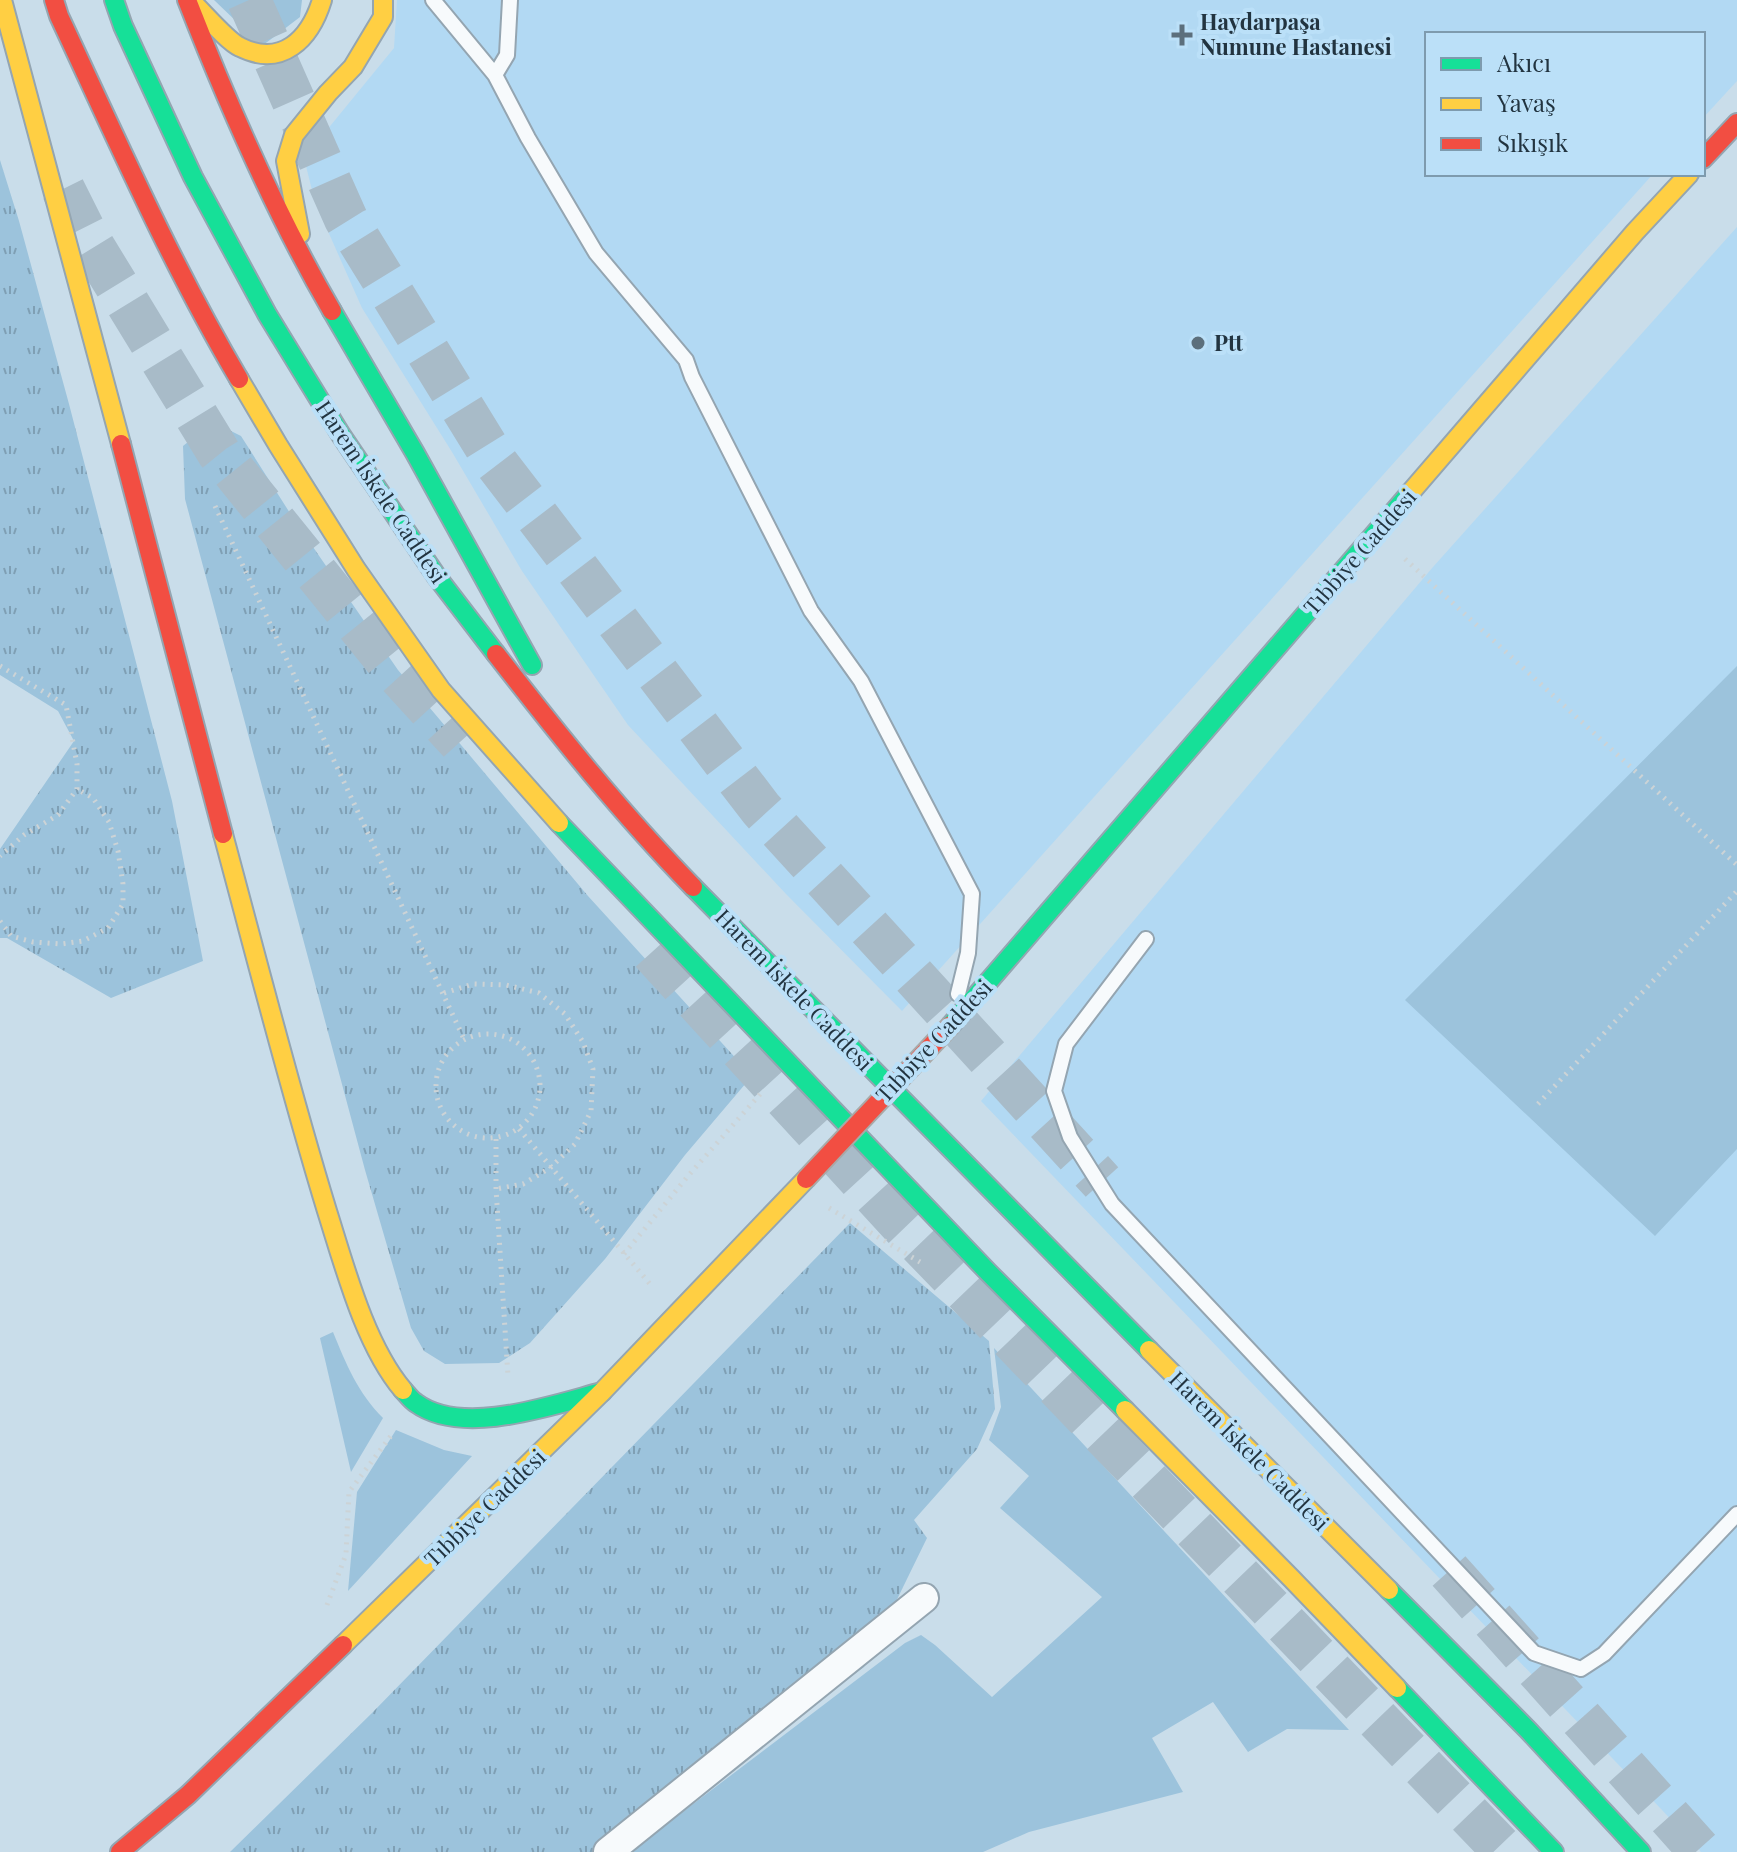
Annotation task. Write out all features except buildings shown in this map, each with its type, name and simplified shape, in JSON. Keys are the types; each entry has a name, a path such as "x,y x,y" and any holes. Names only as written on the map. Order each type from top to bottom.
{"main road":[{"path":"2,0 285,1073 352,1286 378,1350 396,1384 415,1403 440,1416 469,1420 511,1414 602,1392"},
{"path":"54,0 122,151 206,323 356,569 441,690 606,874 787,1063 988,1272 1291,1578 1554,1852"},
{"name":"Harem İskele Caddesi","path":"114,0 193,177 267,314 341,435 437,577 543,714 660,853 1044,1245 1528,1730 1641,1852"},
{"path":"188,0 220,84 306,266 423,467 546,690 660,853"},
{"path":"188,0 237,46 261,55 288,50 305,37 322,0"},
{"path":"306,266 286,161 294,135 353,67 383,17 383,0"},
{"path":"1705,157 1737,123"},
{"name":"Tıbbiye Caddesi","path":"120,1852 147,1831 238,1746 478,1516 602,1392 951,1025 1635,232 1687,176"}],"street":[{"path":"608,1852 924,1598"}],"lane":[{"path":"433,0 495,75 596,253 686,360 811,611 861,681 972,894 968,953 951,1025"},
{"path":"495,75 507,55 510,0"},
{"path":"1146,939 1066,1044 1054,1091 1070,1137 1112,1204 1534,1653 1581,1669 1604,1654 1737,1514"}],"path":[{"path":"215,506 464,1039"},
{"path":"1376,533 1737,865"},
{"path":"0,666 66,705 77,764 77,789 58,815 24,835 0,856"},
{"path":"0,921 11,936 33,942 61,944 83,941 108,928 123,904 118,851 109,822 93,798 77,789"},
{"path":"1538,1104 1737,891"},
{"path":"444,993 473,984 506,985 539,993 565,1014 583,1042 593,1069 591,1111 575,1144 550,1168 523,1184 496,1189"},
{"path":"480,1034 497,1034 513,1039 526,1049 536,1063 541,1078 540,1095 535,1110 519,1129 496,1139 479,1138 464,1133 450,1123 436,1094 436,1077 441,1062 451,1048 464,1039 480,1034"},
{"path":"624,1254 787,1063"},
{"path":"519,1129 676,1315"},
{"path":"496,1139 496,1189 509,1389"},
{"path":"324,1612 346,1554 349,1492 401,1423"}],"shaded area":[{"path":"397,0 1737,0 1737,81 1705,116 1705,32 1425,32 1425,176 1651,176 902,1011 786,894 628,725 522,571 362,308 315,202 304,158 394,48"},
{"path":"1737,227 1737,1852 1701,1852 981,1101 1433,567"}],"green space":[{"path":"214,0 302,0 300,17 262,46"},
{"path":"0,160 69,404 172,801 203,961 111,998 7,938 0,938 0,849 74,741 58,711 0,675"},
{"path":"213,422 241,436 295,521 398,670 588,896 752,1076 685,1155 605,1259 530,1343 499,1363 445,1364 424,1351 411,1328 365,1170 185,499 183,446"},
{"path":"1737,666 1737,1149 1655,1236 1405,1000"},
{"path":"850,1223 989,1341 995,1409 977,1449 914,1520 927,1538 864,1667 697,1788 600,1852 230,1852 372,1713"},
{"path":"333,1332 360,1388 383,1418 351,1472 320,1338"},
{"path":"994,1348 1349,1730 1287,1729 1248,1752 1213,1702 1152,1738 1183,1792 1029,1832 983,1852 630,1852 905,1643 921,1635 992,1697 1102,1597 1000,1508 1029,1476 989,1440 1001,1407"},
{"path":"396,1430 444,1450 472,1456 348,1591 357,1492"}],"tunnel":[{"path":"249,0 346,219 497,464 761,809 1102,1182"},
{"path":"63,189 87,237 219,453 397,673 460,742"},
{"path":"652,952 901,1224 1505,1852"},
{"path":"1449,1571 1701,1852"}],"traffic: fast":[{"path":"114,0 193,177 267,314 341,435 437,577 496,654"},
{"path":"332,311 415,453 532,665"},
{"path":"951,1025 1410,493"},
{"path":"559,823 988,1272 1125,1410"},
{"path":"693,887 1149,1350"},
{"path":"403,1390 414,1402 435,1413 482,1418 534,1410 602,1392"},
{"path":"1389,1590 1528,1730 1641,1852"},
{"path":"1397,1688 1554,1852"}],"traffic: slow":[{"path":"2,0 121,444"},
{"path":"190,0 235,44 255,53 269,54 281,52 302,38 322,0"},
{"path":"300,234 286,161 294,135 353,67 383,17 383,0"},
{"path":"1410,493 1687,176"},
{"path":"239,379 356,569 441,690 559,823"},
{"path":"223,834 300,1118 349,1281 367,1329 403,1390"},
{"path":"602,1392 806,1179"},
{"path":"1149,1350 1389,1590"},
{"path":"343,1645 602,1392"},
{"path":"1125,1410 1397,1688"}],"traffic: jam":[{"path":"54,0 144,199 239,379"},
{"path":"187,0 254,158 291,236 332,311"},
{"path":"1705,157 1737,123"},
{"path":"121,444 223,834"},
{"path":"496,654 591,773 693,887"},
{"path":"806,1179 951,1025"},
{"path":"120,1852 188,1795 343,1645"}],"place":[{"name":"Haydarpaşa Numune Hastanesi","path":"1182,35"},
{"name":"Ptt","path":"1198,343"}]}
